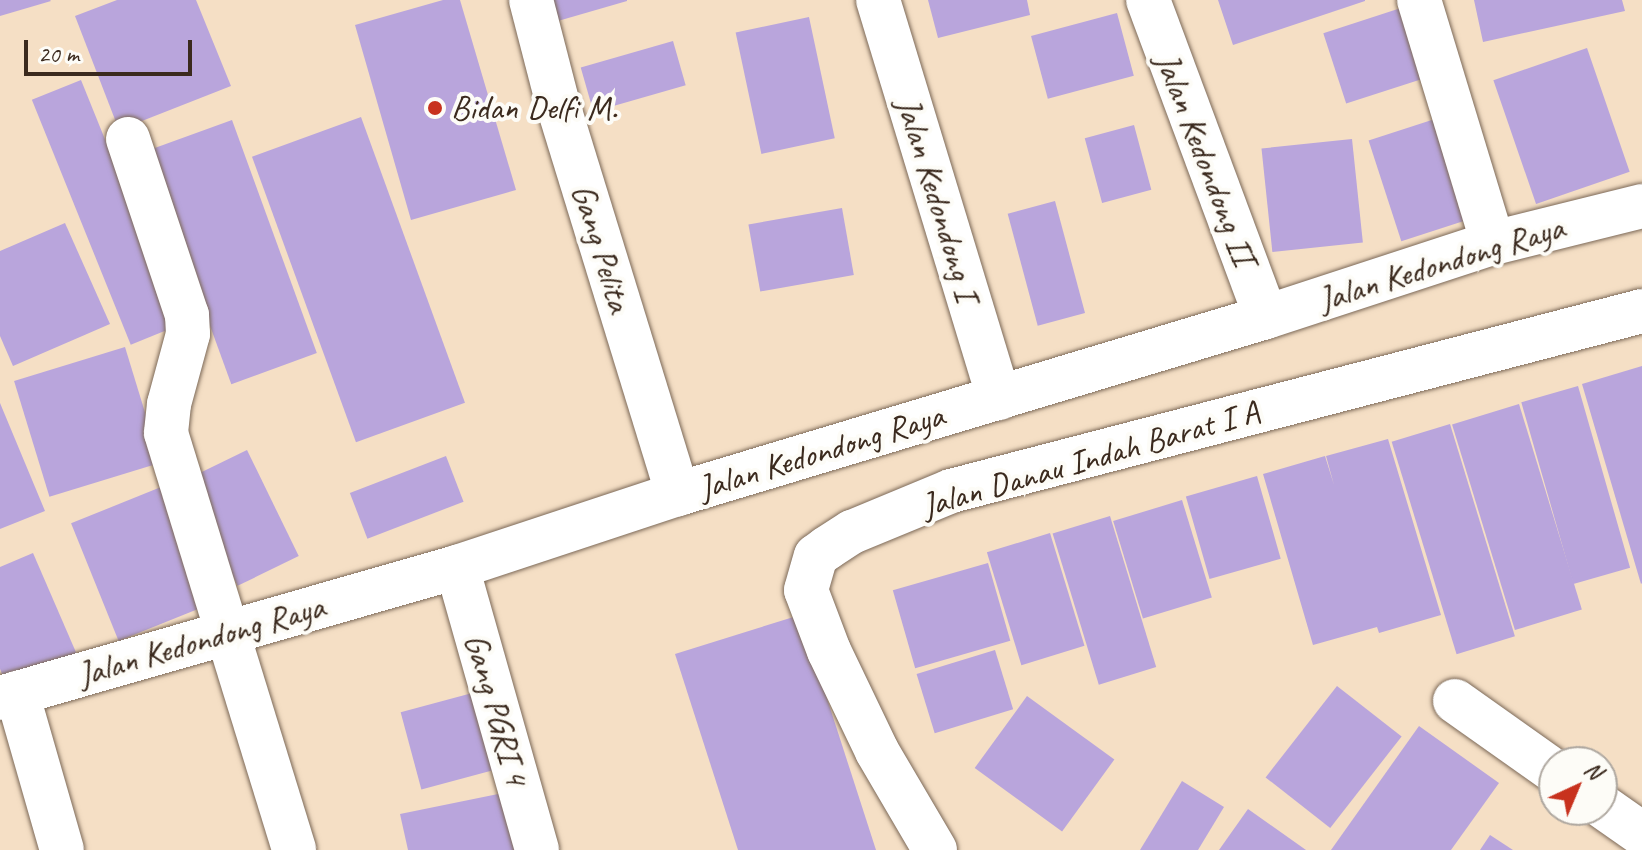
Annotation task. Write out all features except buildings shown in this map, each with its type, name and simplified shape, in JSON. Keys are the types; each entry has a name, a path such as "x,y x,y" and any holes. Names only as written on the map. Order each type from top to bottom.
{"street":[{"name":"Gang Pelita","path":"531,0 559,108 678,494"},
{"name":"Jalan Kedondong I","path":"878,0 999,398"},
{"name":"Jalan Kedondong II","path":"1148,0 1266,317"},
{"path":"1419,0 1493,243"},
{"path":"128,139 187,315 188,334 169,404 166,433 294,850"},
{"name":"Jalan Kedondong Raya","path":"9,696 457,567 678,494 1266,317 1493,243 1642,206"},
{"name":"Jalan Danau Indah Barat I A","path":"935,850 857,712 806,590 816,556 852,532 951,491 1642,311"},
{"name":"Gang PGRI 4","path":"457,567 537,850"},
{"path":"9,696 62,850"},
{"path":"1455,701 1538,760"},
{"path":"1618,817 1642,834"}],"place":[{"name":"Bidan Delfi M.","path":"435,108"}]}
